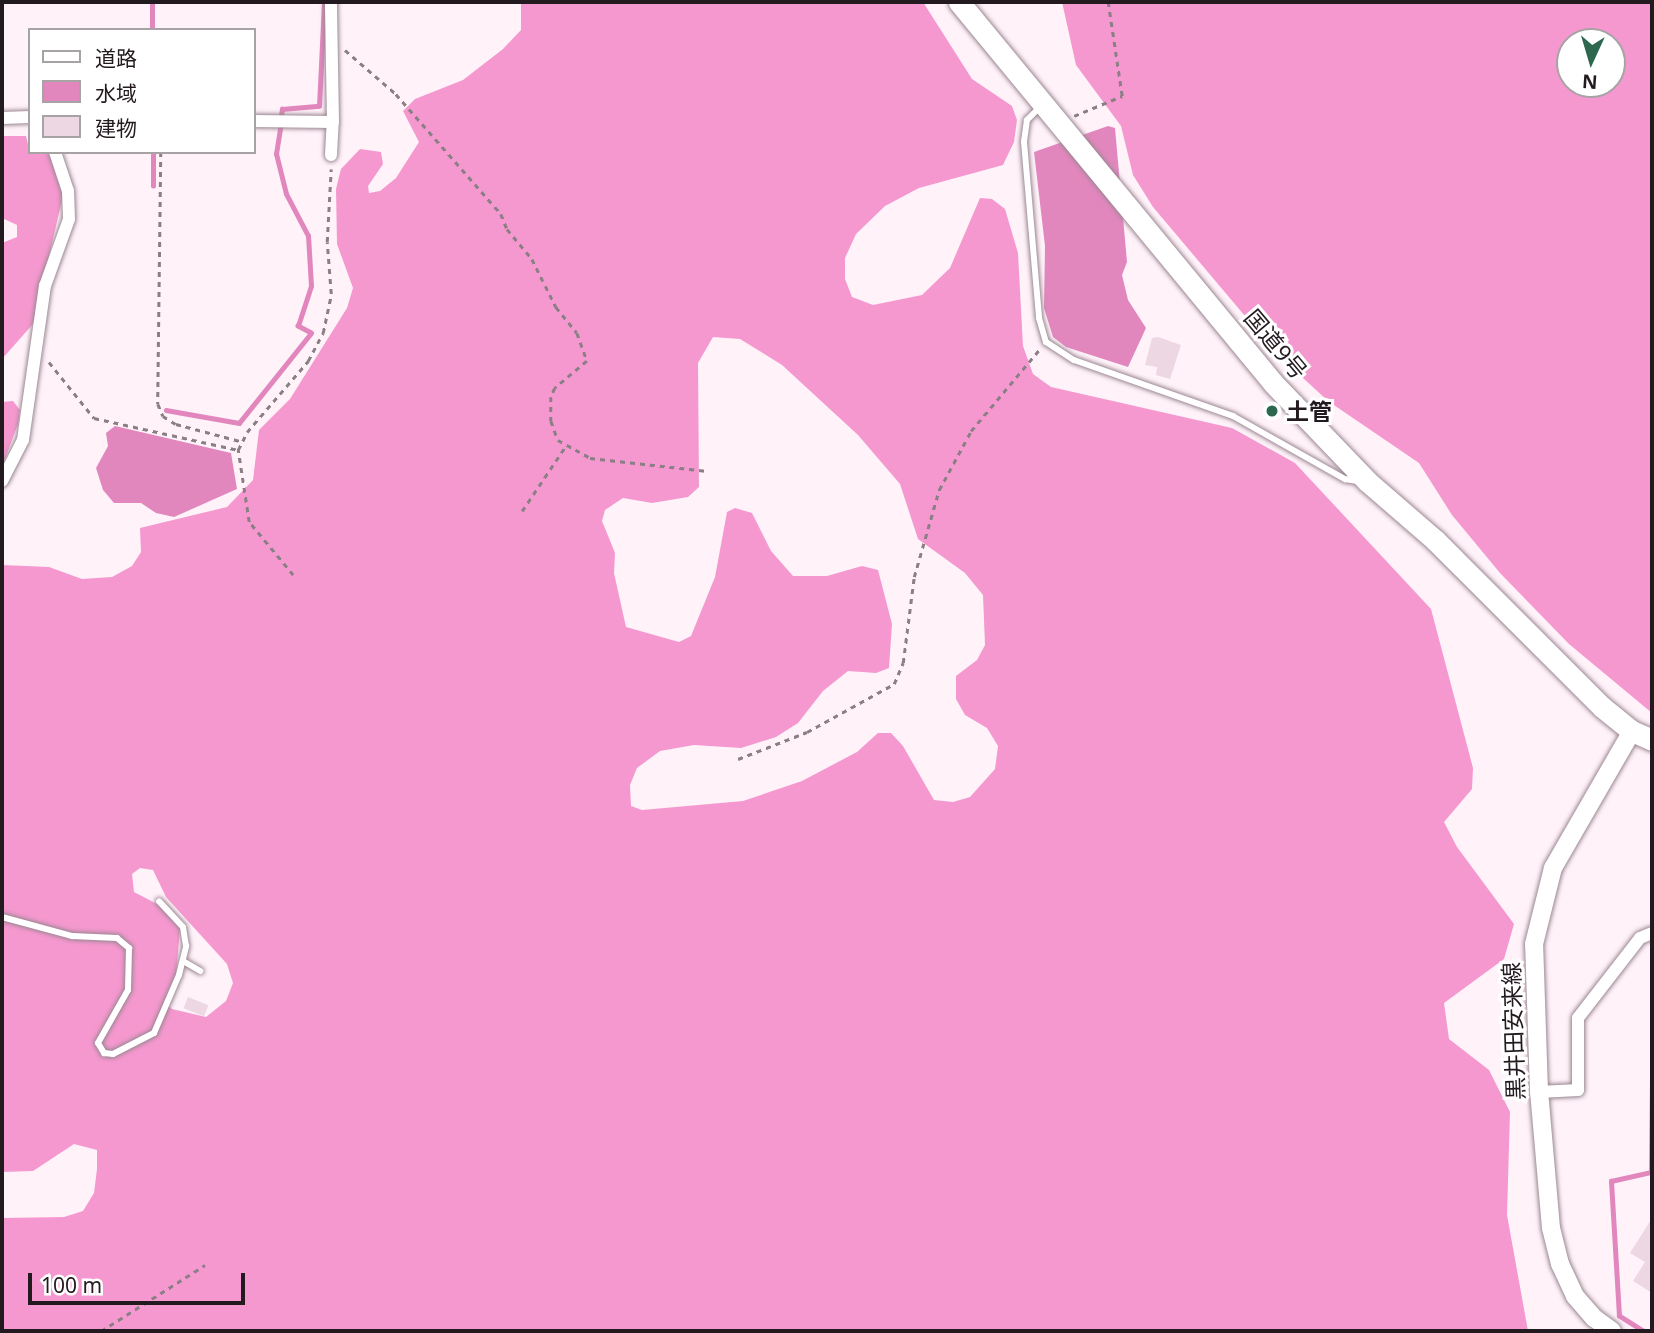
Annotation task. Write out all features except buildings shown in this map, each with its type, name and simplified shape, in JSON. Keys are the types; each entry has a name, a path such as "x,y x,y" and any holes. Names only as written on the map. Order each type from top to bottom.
{"highway":[{"name":"国道9号","path":"959,2 1273,383 1367,482 1435,540 1632,731 1652,740"}],"main road":[{"name":"黒井田安来線","path":"1612,1331 1591,1325 1570,1285 1551,1228 1539,1092 1534,944 1541,902 1553,868 1632,731"}],"street":[{"path":"331,2 331,155"},
{"path":"2,118 28,117"},
{"path":"256,121 333,121"},
{"path":"2,481 23,440 45,286 69,219 68,191 56,154"},
{"path":"1539,1092 1578,1090 1578,1018 1640,938 1652,933"}],"lane":[{"path":"1042,105 1027,120 1024,142 1039,318 1046,342 1074,360 1233,416 1345,479 1367,482"},
{"path":"2,916 72,936 117,938 129,948 132,975 122,1004 100,1036 104,1052 122,1050 154,1033 183,961 183,927 159,901"},
{"path":"183,961 200,971"}],"path":[{"path":"1063,130 1122,96 1108,2"},
{"path":"332,43 396,94 501,214 507,229 532,259 556,307 577,333 587,361 555,388 551,397 553,432 566,445 590,458 707,471"},
{"path":"161,154 158,404 163,416 176,424 240,442"},
{"path":"293,575 249,522 238,450 240,442 308,361 323,332 331,294 327,242 331,155"},
{"path":"38,341 59,378 94,418 238,450"},
{"path":"738,759 807,732 894,684 903,663 914,577 939,490 971,431 1046,342"},
{"path":"522,511 566,445"},
{"path":"101,1331 205,1265"}],"shaded area":[{"path":"521,2 923,2 972,79 1012,106 1017,120 1014,142 1003,165 919,188 885,206 856,234 845,258 845,279 852,297 873,305 922,295 950,268 980,198 992,199 1005,209 1018,253 1023,346 1033,374 1051,387 1232,428 1295,463 1431,609 1473,768 1472,789 1444,822 1457,847 1514,924 1504,959 1444,1003 1449,1039 1489,1070 1510,1112 1507,1215 1528,1331 2,1331 2,1218 64,1217 83,1211 94,1193 97,1150 74,1144 33,1171 2,1172 2,565 49,567 82,579 112,577 132,566 141,552 140,528 227,507 253,480 259,430 290,399 347,308 353,288 337,244 336,189 341,169 360,149 381,152 383,164 368,186 369,193 380,191 396,178 419,142 403,111 415,99 463,80 503,49 521,30","holes":["713,337 740,339 782,365 858,435 900,484 918,539 965,573 983,595 985,645 977,660 956,676 956,699 965,715 987,728 998,746 995,769 970,797 953,802 934,800 903,746 891,733 878,733 857,752 802,781 743,801 642,810 631,806 630,785 637,768 660,751 694,745 741,748 776,737 798,723 823,691 848,671 876,673 889,668 892,624 878,570 862,566 827,576 793,576 771,551 752,513 735,508 727,512 715,577 691,636 679,642 626,627 614,573 615,553 602,521 605,510 623,498 652,503 688,497 699,487 698,363","140,868 153,870 166,897 227,964 233,983 226,1001 206,1017 172,1009 164,1002 176,976 180,929 159,905 134,892 132,874"]},
{"path":"1062,2 1652,2 1652,713 1569,644 1500,573 1452,515 1419,463 1328,401 1277,354 1153,207 1133,175 1121,126 1076,65"},
{"path":"2,136 26,136 28,154 48,154 58,168 63,196 33,324 2,359 2,243 17,237 17,225 2,218"},
{"path":"13,401 20,410 18,424 2,467 2,402"}],"water":[{"path":"1108,126 1115,128 1127,262 1122,275 1128,300 1146,328 1128,367 1066,347 1053,337 1044,308 1045,246 1034,152"},
{"path":"115,426 231,453 237,489 174,517 156,513 141,503 114,503 103,490 96,468 108,446 106,433"}],"waterway":[{"path":"152,2 152,28"},
{"path":"281,115 282,109 319,106 324,2"},
{"path":"166,410 239,423 311,333 298,326 311,286 308,236 286,194 276,154 280,128"},
{"path":"153,154 153,186"},
{"path":"1643,1331 1619,1316 1611,1181 1651,1172 1652,1071"}],"place":[{"name":"土管","path":"1272,411"}]}
